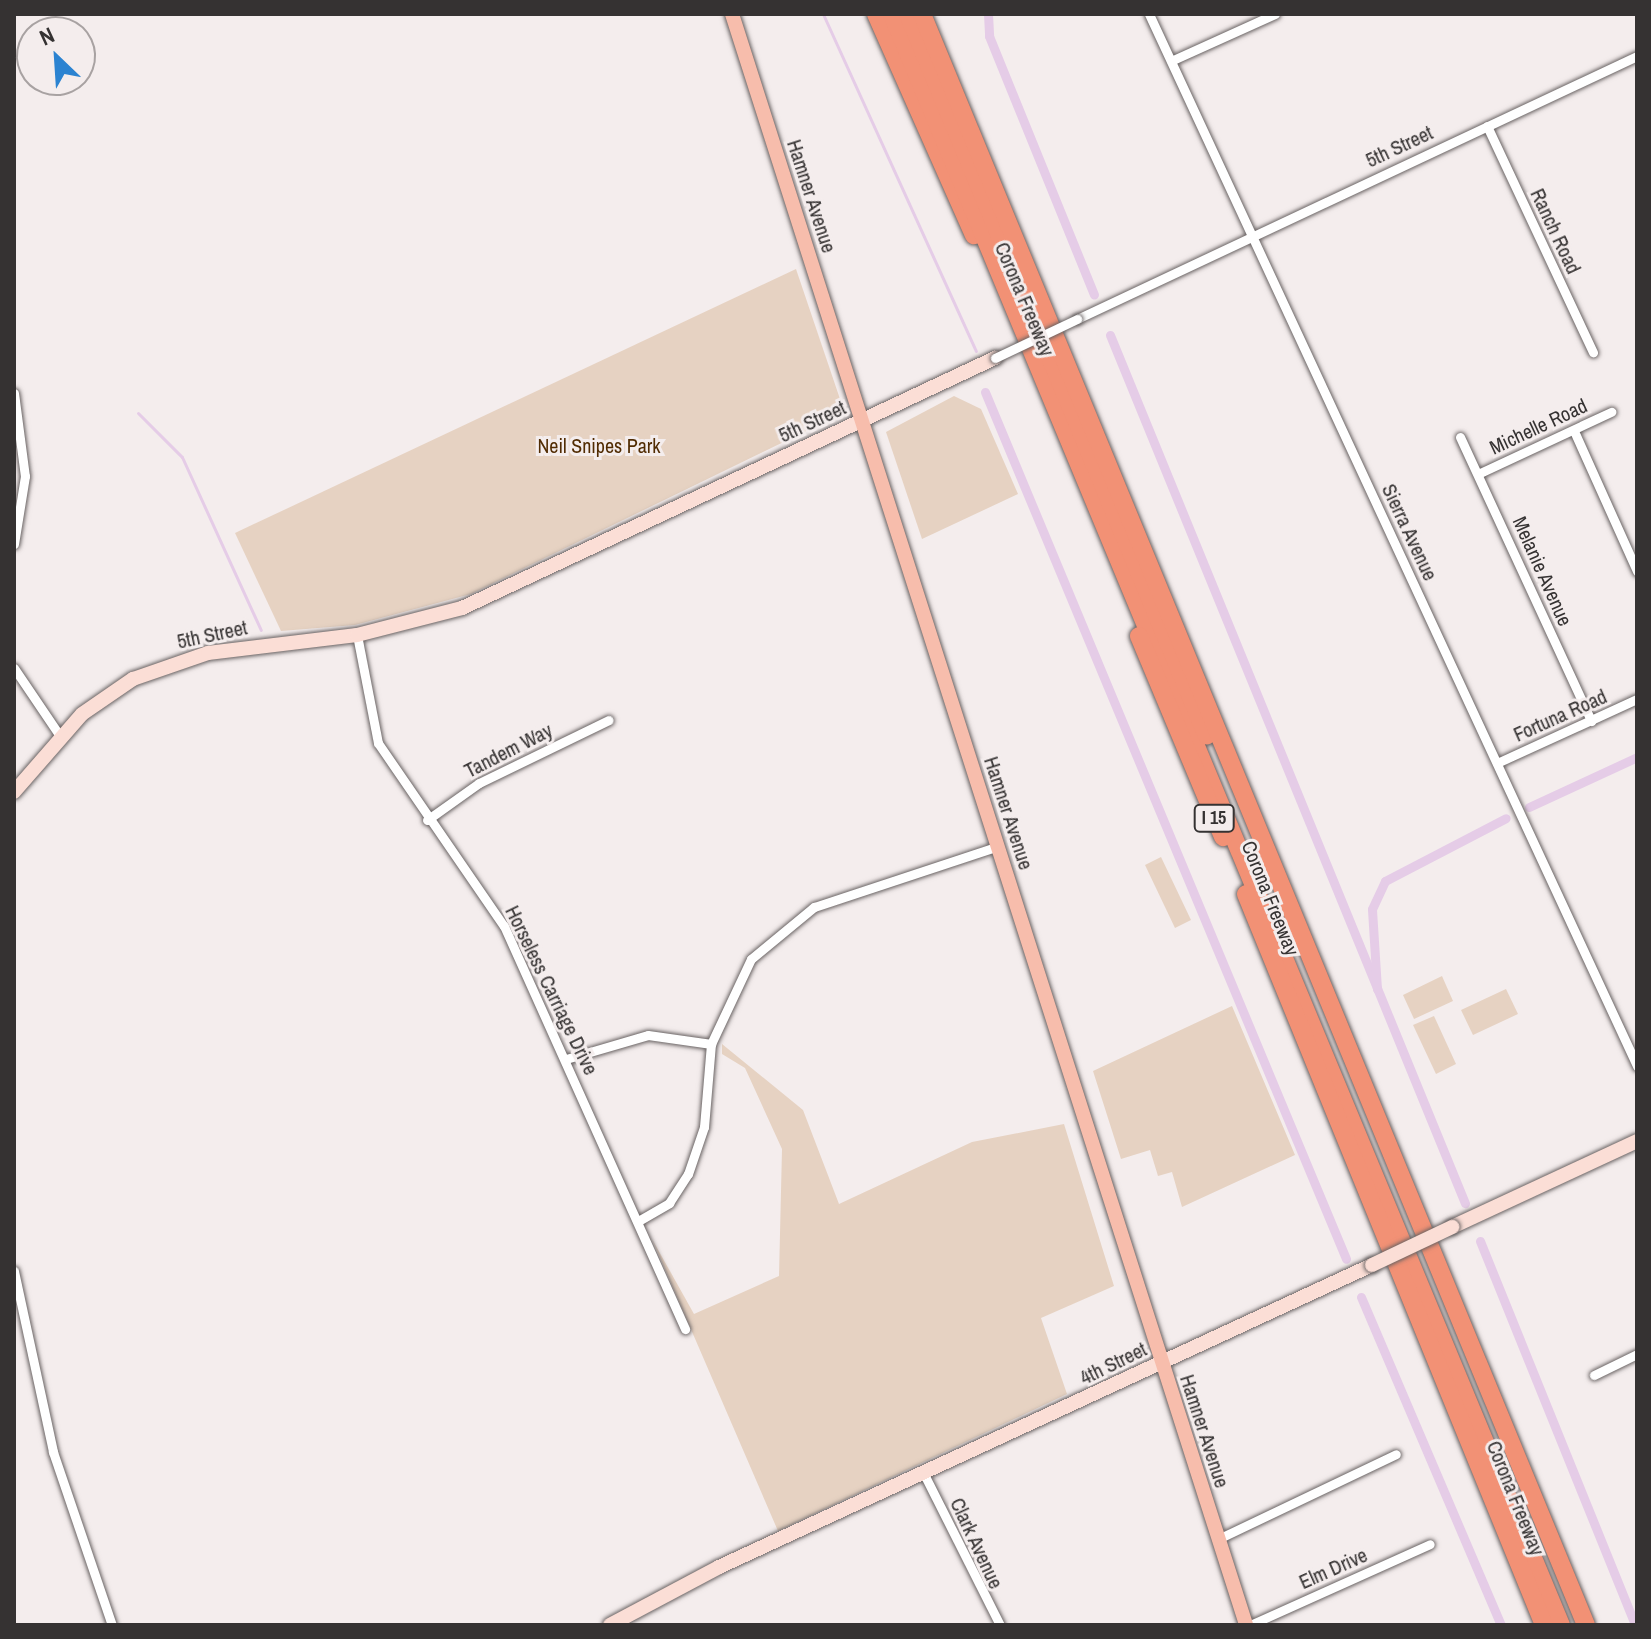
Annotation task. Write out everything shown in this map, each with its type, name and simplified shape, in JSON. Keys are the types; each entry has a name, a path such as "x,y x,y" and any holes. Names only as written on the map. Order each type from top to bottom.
{"highway":[{"name":"Corona Freeway","path":"874,14 906,82 1242,884 1544,1625"},
{"path":"892,14 1227,800 1571,1625"},
{"path":"908,14 1561,1625"},
{"name":"Corona Freeway","path":"922,14 1586,1625"},
{"path":"1227,800 1276,870"},
{"name":"I 15","path":"1227,800 1242,884"}],"main road":[{"name":"Hamner Avenue","path":"732,14 1248,1625"}],"street":[{"name":"Sierra Avenue","path":"1149,14 1173,60 1249,239 1637,1066"},
{"path":"1173,60 1275,14"},
{"name":"5th Street","path":"14,792 60,736 107,695 185,659 357,635 462,608 1637,56"},
{"name":"Ranch Road","path":"1487,126 1593,352"},
{"path":"14,393 25,476 14,544"},
{"name":"Michelle Road","path":"1480,473 1611,412"},
{"path":"1574,431 1637,571"},
{"name":"Melanie Avenue","path":"1460,437 1480,473 1591,721"},
{"name":"Horseless Carriage Drive","path":"357,635 378,743 427,820 504,926 640,1220 685,1329"},
{"path":"14,668 60,736"},
{"name":"Fortuna Road","path":"1497,763 1637,699"},
{"name":"Tandem Way","path":"427,820 479,783 609,720"},
{"path":"640,1220 669,1203 688,1174 704,1127 711,1044 751,959 814,907 998,846"},
{"path":"566,1059 648,1035 711,1044"},
{"name":"4th Street","path":"619,1619 722,1567 925,1476 1637,1141"},
{"path":"14,1271 53,1452 112,1625"},
{"path":"1594,1375 1637,1354"},
{"path":"1218,1539 1396,1454"},
{"name":"Clark Avenue","path":"925,1476 1000,1625"},
{"name":"Elm Drive","path":"1248,1625 1430,1544"}],"green space":[{"name":"Neil Snipes Park","path":"796,269 841,402 835,417 471,594 355,625 281,631 235,533"},
{"path":"954,396 981,409 1018,494 922,539 886,432"},
{"path":"1161,857 1191,920 1175,928 1145,865"},
{"path":"1442,976 1453,1001 1414,1019 1403,995"},
{"path":"1506,989 1518,1014 1473,1035 1461,1010"},
{"path":"1232,1006 1295,1155 1182,1207 1172,1172 1158,1176 1150,1150 1121,1159 1093,1071"},
{"path":"1434,1016 1456,1064 1436,1074 1413,1025"},
{"path":"722,1044 803,1110 839,1204 972,1142 1064,1124 1114,1286 1041,1318 1067,1394 778,1531 652,1239 694,1314 779,1276 782,1149 745,1068 722,1054"}],"waterway":[{"path":"823,14 976,351"},
{"path":"988,14 989,36 1094,295"},
{"path":"1110,335 1465,1203"},
{"path":"985,392 1346,1259"},
{"path":"138,413 182,457 261,630"},
{"path":"1529,807 1637,757"},
{"path":"1377,989 1372,909 1385,881 1506,818"},
{"path":"1480,1241 1635,1625"},
{"path":"1361,1297 1501,1625"}]}
